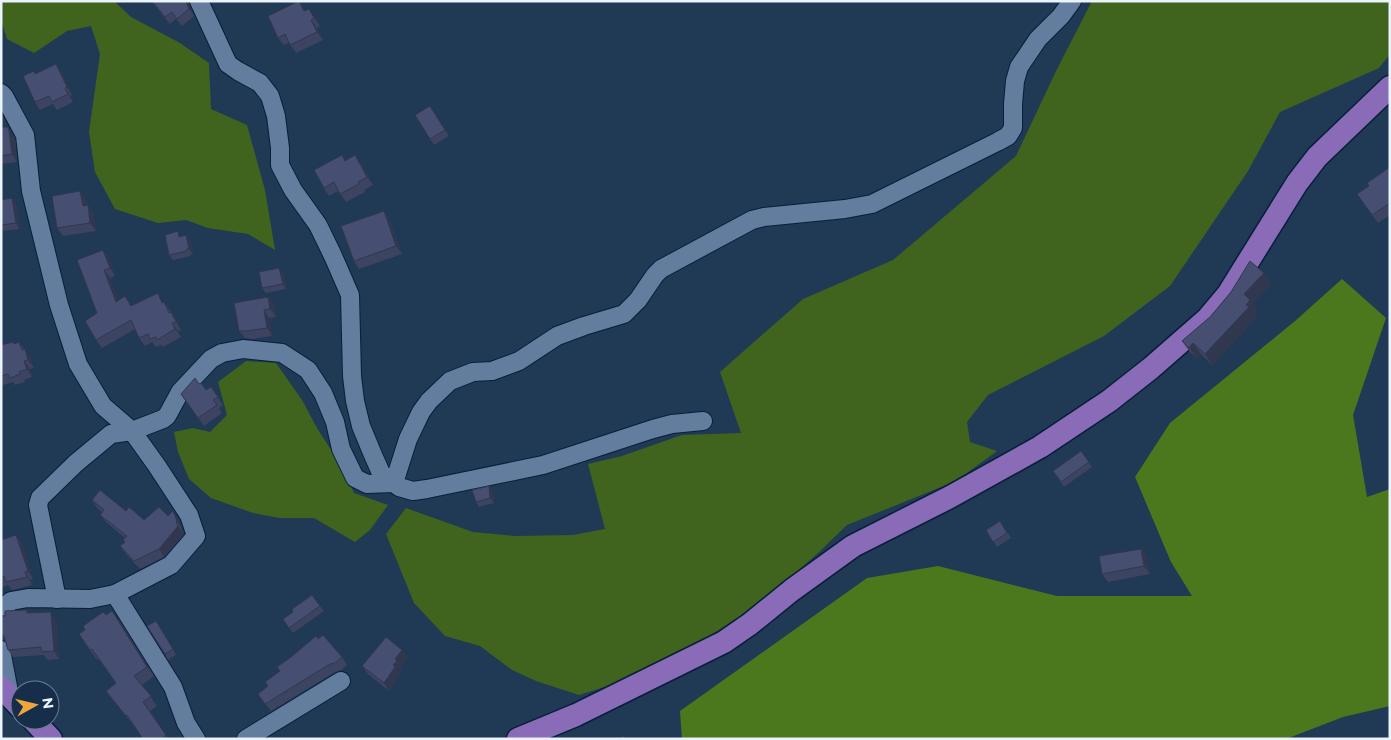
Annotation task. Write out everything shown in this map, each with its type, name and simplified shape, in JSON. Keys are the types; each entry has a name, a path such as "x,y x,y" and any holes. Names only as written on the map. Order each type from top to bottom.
{"main road":[{"path":"518,739 576,714 724,642 853,546 950,497 1040,447 1109,401 1151,368 1206,319 1228,294 1297,182 1317,157 1390,87"}],"street":[{"path":"199,1 228,64 260,82 270,96 276,116 280,165 293,190 318,225 334,256 350,295 352,376 355,402 361,426 381,473 399,487 412,491 427,489 543,465 653,428 703,421"},
{"path":"394,483 408,439 421,412 429,401 450,381 473,372 492,371 519,360 557,336 624,314 638,300 661,269 752,220 872,204 1008,136 1013,128 1015,81 1019,67 1038,40 1061,16 1072,1"},
{"path":"1,93 25,135 31,191 59,305 78,364 103,406 132,431 157,466 189,515 196,536 170,565 115,594 90,599 28,598 11,601 1,610"},
{"path":"57,599 38,505 40,498 76,463 111,434 132,431 167,416 180,392 211,359 222,353 242,349 282,353 308,370 323,393 335,422 341,449 355,478 367,484 394,483"},
{"path":"115,594 173,687 186,723 196,739"},
{"path":"1,650 10,692"},
{"path":"246,739 341,680"}],"green space":[{"path":"1,1 115,2 131,17 180,43 209,63 211,109 247,125 265,190 275,250 248,234 208,228 186,220 158,223 115,209 95,172 89,132 100,54 91,26 67,31 34,53 7,39 1,20"},
{"path":"1092,1 1390,1 1390,54 1379,68 1280,112 1248,171 1170,286 1104,336 988,395 967,422 970,442 997,451 956,481 847,525 762,602 697,644 633,678 579,695 536,681 512,670 480,646 445,636 414,603 386,534 406,508 473,532 515,536 573,535 605,529 588,464 622,456 682,435 741,433 720,372 803,299 893,260 1016,156 1056,71"},
{"path":"1342,279 1386,318 1353,415 1367,497 1390,489 1390,706 1343,717 1286,739 682,739 680,711 867,578 938,566 1057,596 1192,596 1171,562 1135,477 1170,423 1295,321"},
{"path":"246,361 276,363 302,400 340,464 354,493 388,505 370,530 355,542 314,518 280,518 253,513 211,498 189,479 178,452 174,432 193,428 210,432 227,415 218,382"}],"building":[{"path":"152,1 186,1 189,9 177,19 172,12 165,17"},
{"path":"299,1 304,11 309,9 314,18 311,20 317,32 290,45 285,34 278,38 268,16"},
{"path":"56,64 67,87 65,88 68,94 52,102 49,96 35,102 23,76 34,71 35,74"},
{"path":"430,106 445,130 430,139 415,115"},
{"path":"1,127 7,127 9,130 12,154 1,156"},
{"path":"342,155 345,161 355,155 367,177 358,182 359,184 340,194 334,182 324,188 314,170"},
{"path":"1390,167 1390,203 1372,215 1357,194 1369,186 1367,183"},
{"path":"80,191 83,206 88,205 90,223 57,228 52,196"},
{"path":"12,198 16,223 1,225 1,200"},
{"path":"384,211 396,246 354,261 341,226"},
{"path":"178,231 179,237 186,235 189,249 169,255 165,235"},
{"path":"103,250 110,268 104,270 116,302 125,296 131,306 158,293 162,303 164,302 176,322 172,323 175,329 157,340 156,337 150,339 148,334 139,338 131,320 96,340 85,321 97,313 77,260"},
{"path":"1250,261 1264,273 1244,294 1250,300 1246,305 1249,307 1205,354 1193,343 1189,348 1182,341 1210,317 1231,292"},
{"path":"279,268 283,284 262,288 259,272"},
{"path":"268,297 270,309 264,310 267,328 239,331 234,303"},
{"path":"13,342 14,344 19,342 22,350 25,349 28,360 24,361 27,369 10,378 8,374 1,376 1,345"},
{"path":"195,378 206,390 211,387 218,397 213,400 217,405 198,418 181,394"},
{"path":"1081,451 1089,462 1061,482 1053,471"},
{"path":"489,486 490,498 476,502 472,490"},
{"path":"100,490 126,511 129,507 144,520 159,507 168,516 173,511 178,526 159,549 134,561 120,546 125,542 123,540 127,536 100,515 104,510 92,500"},
{"path":"1000,521 1007,533 993,542 986,530"},
{"path":"16,535 28,571 25,572 27,577 6,582 4,576 1,577 1,540"},
{"path":"1141,549 1144,566 1102,574 1099,556"},
{"path":"312,595 320,606 289,628 283,619 293,612 292,609"},
{"path":"26,610 27,613 51,612 54,651 42,652 41,647 8,650 4,636 1,634 1,616 5,616 5,611"},
{"path":"112,611 147,667 134,676 151,696 143,702 166,735 161,739 143,739 127,715 106,691 116,683 79,634 85,630 83,626 103,612 106,615"},
{"path":"156,621 173,649 165,654 147,626"},
{"path":"323,635 342,657 265,704 258,694 268,686 265,682 280,671 277,667 316,636 318,639"},
{"path":"386,637 402,650 395,659 397,661 393,665 395,667 384,683 362,666"}]}
